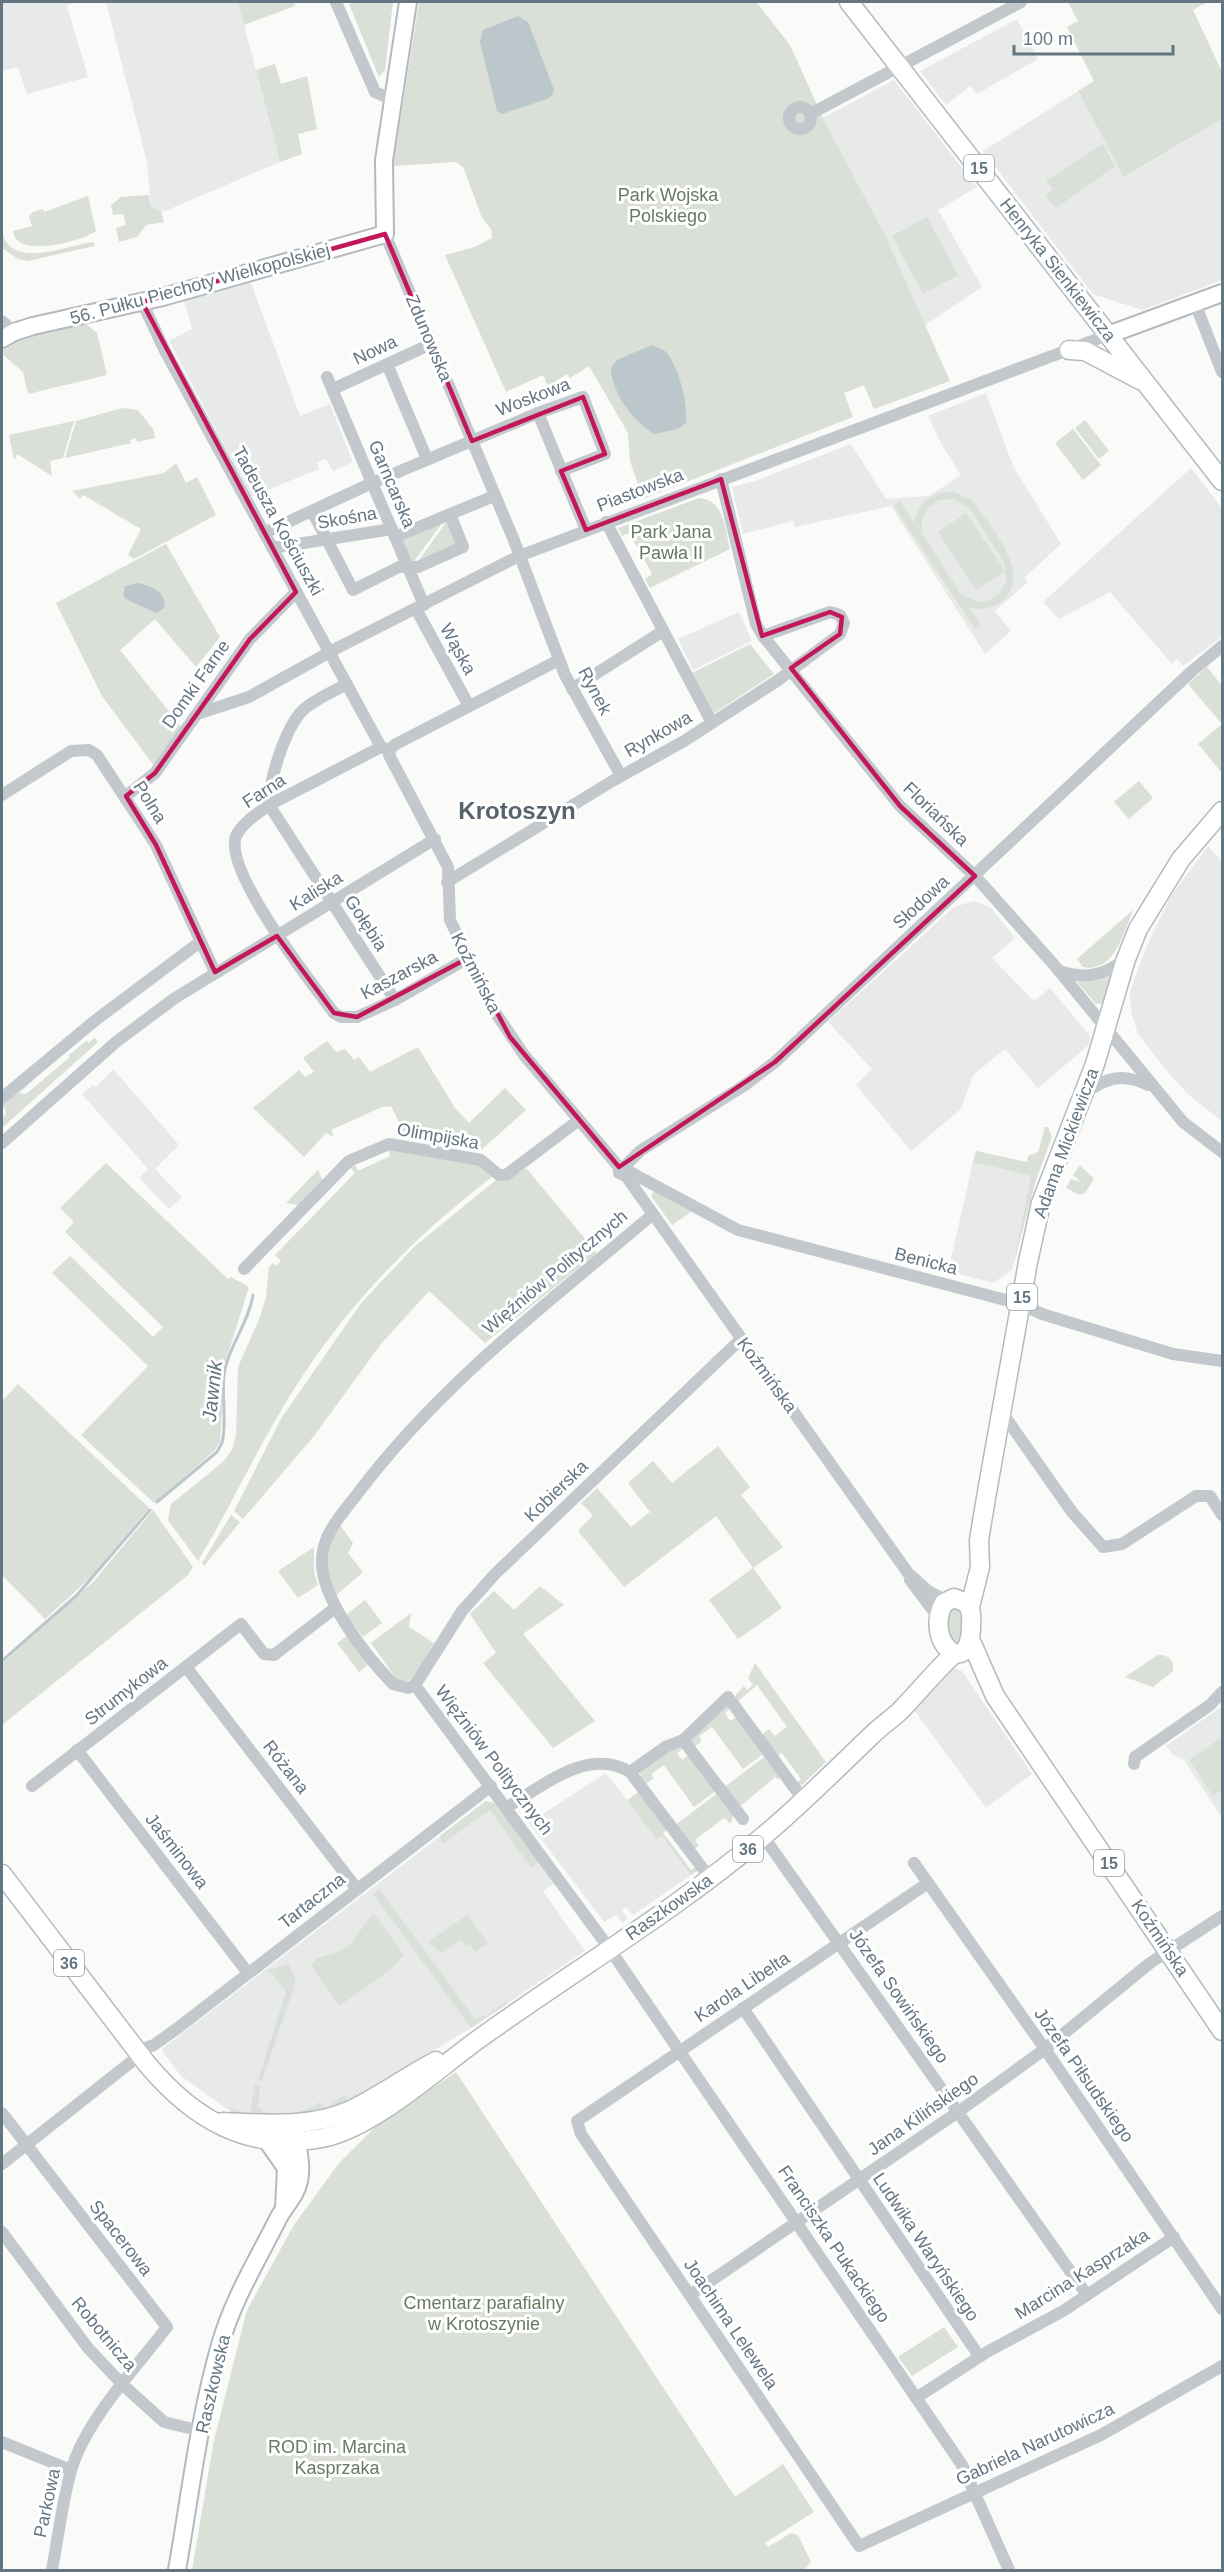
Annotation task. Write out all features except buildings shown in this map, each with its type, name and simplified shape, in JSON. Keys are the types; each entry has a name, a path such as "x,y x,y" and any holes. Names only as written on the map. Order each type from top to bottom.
{"main road":[{"name":"Henryka Sienkiewicza","path":"849,2 1222,482"},
{"path":"1069,350 1085,351 1146,384"},
{"name":"Adama Mickiewicza","path":"952,1606 965,1582 971,1558 979,1540 1041,1203 1107,1029 1126,959 1138,929 1164,884 1193,844 1222,810"},
{"path":"951,1650 938,1631 952,1606"},
{"name":"15","path":"952,1606 970,1639"},
{"name":"Raszkowska","path":"295,2132 322,2138 356,2124 388,2106 478,2040 710,1878 804,1801 873,1733 886,1712 932,1663 951,1650 967,1650 970,1639"},
{"name":"Koźmińska","path":"970,1639 995,1696"},
{"name":"Koźmińska","path":"951,1650 995,1696 1222,2031"},
{"name":"36","path":"2,1874 163,2082 193,2109 248,2138 267,2141 295,2132"},
{"name":"Raszkowska","path":"295,2132 350,2110 478,2040"},
{"name":"36","path":"215,2121 295,2132"}],"street":[{"path":"336,2 375,92 393,100"},
{"name":"Zdunowska","path":"408,2 384,160 385,234 519,556 559,660"},
{"path":"810,114 1020,2"},
{"name":"56. Pułku Piechoty Wielkopolskiej","path":"6,331 142,302 385,234"},
{"path":"1108,335 1222,292"},
{"name":"Tadeusza Kościuszki","path":"142,302 164,349 272,548 385,748"},
{"path":"1195,303 1222,372"},
{"name":"Piastowska","path":"200,713 210,708 236,703 519,556 1108,335"},
{"name":"Nowa","path":"330,383 387,364 431,344"},
{"path":"387,364 427,459"},
{"name":"Garncarska","path":"330,383 408,567 420,607"},
{"name":"Woskowa","path":"264,533 427,459 538,412 583,397 605,454 561,471"},
{"path":"538,412 586,530"},
{"name":"Floriańska","path":"721,479 754,615 763,636 900,806 975,876 1059,971 1183,1122 1222,1152"},
{"name":"Skośna","path":"272,548 393,533 489,498"},
{"path":"312,511 353,590 399,567 418,567 463,547 450,514"},
{"path":"606,522 712,723"},
{"name":"Domki Farne","path":"126,796 155,773 200,713 250,639 296,592"},
{"name":"Wąska","path":"420,607 469,706"},
{"name":"Rynkowa","path":"621,776 794,672 840,634 844,623 842,617 830,612 763,636"},
{"path":"572,689 663,631"},
{"name":"Słodowa","path":"626,1170 649,1145 745,1085 775,1062 1220,648"},
{"name":"Rynek","path":"385,748 559,660 572,689 621,776"},
{"path":"269,805 269,794 284,745 298,715 318,699 347,684"},
{"path":"385,748 448,867 447,882"},
{"name":"Farna","path":"277,936 239,866 234,849 241,829 269,805 385,748"},
{"name":"Polna","path":"2,795 71,751 89,750 97,755 156,845 215,972"},
{"path":"447,882 621,776"},
{"name":"Gołębia","path":"269,805 395,1000"},
{"name":"Kaliska","path":"2,1143 116,1042 215,972 435,839"},
{"name":"Koźmińska","path":"447,882 450,920 491,1006 510,1037 626,1170 652,1215 908,1573 928,1591 952,1606"},
{"name":"Kaszarska","path":"277,936 334,1013 341,1017 357,1017 395,1000 468,958"},
{"path":"2,1098 116,1005 200,942"},
{"path":"1059,971 1078,976 1096,975 1110,971 1126,959"},
{"path":"1082,1096 1109,1078 1122,1076 1152,1086"},
{"name":"Olimpijska","path":"244,1269 352,1160 395,1144 481,1160 499,1174 506,1175 577,1116"},
{"name":"Benicka","path":"626,1170 738,1230 1021,1304 1042,1314 1173,1354 1222,1360"},
{"name":"Więźniów Politycznych","path":"609,1948 415,1685 408,1688 393,1684 335,1608 327,1591 322,1566 324,1543 334,1526 372,1475 419,1420 478,1359 652,1215"},
{"name":"Kobierska","path":"415,1685 462,1611 495,1574 741,1339"},
{"path":"1001,1412 1072,1512 1103,1547 1122,1544 1196,1496 1210,1496 1222,1515"},
{"name":"Koźmińska","path":"908,1573 912,1585 952,1606"},
{"name":"Strumykowa","path":"32,1786 241,1624 264,1654 274,1654 335,1608"},
{"name":"Różana","path":"186,1667 357,1889"},
{"path":"1134,1764 1135,1757 1210,1705 1222,1692"},
{"path":"630,1772 667,1746 683,1740 728,1697 804,1801"},
{"path":"683,1740 743,1819"},
{"name":"Jaśminowa","path":"77,1750 248,1973"},
{"path":"507,1807 577,1766 616,1765 630,1772 710,1878"},
{"name":"Tartaczna","path":"2,2164 491,1786"},
{"name":"Józefa Sowińskiego","path":"763,1836 840,1941 1087,2295"},
{"name":"Józefa Piłsudskiego","path":"914,1863 1046,2049 1222,2309"},
{"name":"Karola Libelta","path":"577,2121 928,1883"},
{"name":"Jana Kilińskiego","path":"690,2295 958,2112 1046,2049 1168,1950 1222,1916"},
{"name":"Franciszka Pukackiego","path":"609,1948 962,2465 1009,2571"},
{"name":"Ludwika Waryńskiego","path":"743,2008 980,2356"},
{"name":"Spacerowa","path":"2,2113 167,2327 123,2385"},
{"name":"Joachima Lelewela","path":"577,2121 580,2134 859,2546"},
{"name":"Raszkowska","path":"177,2571 201,2430 219,2346 236,2300 284,2209 294,2166 295,2132"},
{"path":"267,2141 294,2166 322,2138"},
{"name":"Robotnicza","path":"2,2232 88,2348 123,2385 164,2422 201,2430"},
{"name":"Marcina Kasprzaka","path":"916,2398 980,2356 1087,2295 1174,2237"},
{"name":"Gabriela Narutowicza","path":"859,2546 1101,2435 1222,2366"},
{"name":"Parkowa","path":"52,2571 71,2470 94,2425 123,2385"},
{"path":"2,2442 71,2470"}],"highlighted area":[{"path":"385,234 472,441 583,397 605,454 561,471 586,530 721,479 762,636 830,612 842,617 840,634 791,668 900,806 975,876 775,1062 619,1167 510,1037 468,958 357,1017 334,1013 277,936 215,972 156,845 126,796 155,773 250,639 296,592 142,302"}],"shaded area":[{"path":"2,2 76,2 67,6 88,77 27,94 18,67 2,71"},
{"path":"106,2 238,2 280,162 163,212 151,207 147,162"},
{"path":"518,16 528,22 554,90 547,99 502,114 497,111 480,42 483,30"},
{"path":"1017,19 1038,59 977,94 970,86 946,105 920,71"},
{"path":"894,80 977,187 938,210 982,287 924,326 885,235 823,118"},
{"path":"1078,91 1125,177 1222,119 1222,280 1142,310 1093,294 983,151"},
{"path":"251,283 300,416 330,404 353,462 333,471 326,459 317,463 319,469 250,497 169,341 192,329 184,300"},
{"path":"652,345 665,351 674,366 682,386 686,415 686,423 677,429 654,434 625,406 615,387 611,368 617,360"},
{"path":"986,393 1013,466 1061,544 1025,577 1028,582 995,611 1011,631 985,654 891,506 795,527 793,521 743,534 732,487 755,481 851,444 886,499 929,496 961,475 942,445 928,416"},
{"path":"1191,468 1222,508 1222,637 1183,666 1177,659 1172,664 1110,592 1059,619 1043,602"},
{"path":"138,583 153,588 161,594 164,608 156,613 126,599 123,595 125,586"},
{"path":"739,612 752,641 693,670 678,639"},
{"path":"1208,846 1222,862 1222,1121 1191,1097 1170,1075 1138,1034 1131,1012 1130,992 1145,950 1171,896"},
{"path":"974,901 991,908 1015,938 992,958 1034,1001 1050,988 1090,1036 1089,1045 1038,1088 1005,1049 973,1075 961,1109 911,1151 856,1085 872,1069 828,1022 954,907"},
{"path":"113,1069 179,1145 155,1169 182,1197 169,1209 139,1178 148,1169 82,1094 93,1085 96,1087"},
{"path":"973,1162 1032,1176 1012,1270 993,1283 955,1273 950,1263"},
{"path":"954,1668 962,1671 1032,1774 986,1808 915,1711 948,1670"},
{"path":"1222,1706 1222,1818 1184,1760 1173,1755 1166,1746"},
{"path":"606,1773 657,1839 662,1836 691,1875 633,1915 626,1907 622,1910 628,1919 622,1923 616,1915 604,1922 529,1823"},
{"path":"486,1801 494,1803 555,1883 543,1891 585,1951 471,2028 359,2095 328,2109 283,2117 231,2112 181,2076 163,2052 163,2048"}],"green space":[{"path":"238,2 293,2 295,6 244,25"},
{"path":"393,2 385,70 379,77 349,4"},
{"name":"Park Wojska Polskiego","path":"419,2 756,2 790,45 823,118 885,235 950,381 874,409 864,385 844,393 853,417 643,499 630,461 628,433 589,366 570,378 567,374 548,386 543,375 506,392 445,255 475,247 492,238 491,229 482,218 463,167 456,162 393,166"},
{"path":"1068,2 1208,2 1193,10 1222,72 1222,119 1124,177 1078,91 1094,81 1067,27 1078,21"},
{"path":"275,64 281,84 307,76 317,129 298,134 302,154 280,162 256,70"},
{"path":"1103,144 1115,166 1056,208 1046,196 1053,189 1046,181"},
{"path":"149,195 151,207 161,211 164,222 146,225 137,237 119,242 116,228 126,225 123,214 113,215 111,205 121,197"},
{"path":"88,196 96,231 77,240 50,246 25,244 17,239 13,231 32,226 29,216 33,212 43,209 44,212"},
{"path":"927,217 958,275 923,294 892,236"},
{"path":"2,232 8,244 17,250 29,253 42,253 93,242 95,246 28,261 18,259 2,248"},
{"path":"85,323 97,333 107,375 28,394 23,372 2,354 2,351 26,337"},
{"path":"122,408 138,410 153,429 155,438 137,442 136,438 130,440 131,443 65,458 76,421"},
{"path":"1085,420 1109,451 1099,459 1075,428"},
{"path":"74,421 63,458 50,461 52,476 17,454 14,460 9,435"},
{"path":"1073,429 1101,465 1083,480 1055,443"},
{"path":"176,463 186,483 197,477 216,515 134,559 128,555 141,529 83,495 80,499 72,491 164,473"},
{"path":"946,492 954,492 970,499 976,505 1006,551 1014,576 1011,588 1004,599 996,605 979,609 969,608 981,625 975,629 894,506 900,501 914,523 919,509 928,499","holes":["953,499 970,509 1005,564 1006,582 1000,593 990,600 977,602 960,593 922,533 922,520 928,508 939,500"]},
{"name":"Park Jana Pawła II","path":"699,498 708,500 719,510 730,549 650,588 645,579 652,574 629,533 622,536 618,528"},
{"path":"966,513 1005,571 976,590 938,532"},
{"path":"447,521 458,543 417,563"},
{"path":"443,522 413,563 411,562 402,537"},
{"path":"166,544 220,637 196,667 155,619 120,650 182,728 155,767 102,696 56,603"},
{"path":"750,644 774,674 710,716 690,674"},
{"path":"1207,667 1222,686 1222,724 1188,684"},
{"path":"1222,724 1222,773 1198,744"},
{"path":"1139,781 1153,798 1129,819 1114,802"},
{"path":"1133,910 1121,940 1110,958 1094,967 1083,967 1077,959"},
{"path":"1112,975 1105,1003 1096,1004 1077,982 1097,980"},
{"path":"95,1038 98,1042 2,1128 2,1118 6,1114 5,1107 2,1110 2,1104 64,1052 19,1093 26,1094 87,1040 88,1043"},
{"path":"327,1041 336,1052 345,1049 354,1060 359,1057 370,1072 418,1047 455,1108 469,1123 505,1088 526,1110 480,1151 407,1133 403,1131 391,1106 382,1107 331,1130 334,1137 326,1133 304,1157 253,1108 299,1070 305,1077 314,1072 303,1058"},
{"path":"1045,1127 1048,1127 1052,1137 1036,1180 1012,1270 1031,1176 973,1162 976,1151 1027,1162 1028,1156 1038,1152"},
{"path":"388,1149 475,1163 492,1177 428,1230 399,1258 345,1318 297,1385 265,1438 198,1561 168,1520 171,1504 224,1461 232,1450 236,1435 238,1367 260,1317 266,1297 269,1267 273,1263 276,1266 281,1261 275,1255 355,1173 350,1167 354,1163 358,1171 390,1156"},
{"path":"106,1163 228,1279 231,1277 249,1287 225,1363 220,1442 214,1451 154,1503 81,1435 148,1366 52,1273 70,1256 153,1337 163,1327 65,1232 74,1222 60,1208"},
{"path":"1080,1165 1094,1179 1085,1193 1080,1195 1066,1188 1071,1179 1082,1183 1073,1175"},
{"path":"526,1168 597,1253 485,1343 429,1291 381,1344 314,1436 243,1519 234,1511 282,1417 362,1302 415,1246 496,1180 508,1180"},
{"path":"318,1170 323,1181 300,1205 286,1203"},
{"path":"654,1191 691,1212 672,1225 651,1196"},
{"path":"18,1384 149,1508 92,1576 45,1619 2,1575 2,1401"},
{"path":"718,1446 750,1487 741,1495 783,1547 753,1568 716,1516 624,1587 578,1531 593,1515 581,1503 597,1488 631,1527 650,1512 628,1483 653,1461 672,1483"},
{"path":"153,1510 193,1567 188,1575 2,1725 2,1664 95,1580"},
{"path":"231,1515 240,1522 204,1566 202,1563"},
{"path":"340,1525 353,1543 348,1553 363,1572 335,1596 329,1578 328,1560 331,1543"},
{"path":"314,1547 314,1572 318,1585 298,1598 278,1571"},
{"path":"753,1568 782,1608 738,1639 709,1600"},
{"path":"540,1586 564,1605 523,1634 595,1721 553,1748 483,1663 496,1653 470,1614 494,1591 514,1610"},
{"path":"365,1600 382,1623 363,1637 346,1615"},
{"path":"952,1609 958,1610 962,1623 956,1647 947,1636 947,1612"},
{"path":"411,1613 409,1627 434,1643 413,1679 403,1682 391,1676 393,1674 371,1643"},
{"path":"347,1636 368,1665 359,1672 337,1643"},
{"path":"1158,1655 1170,1659 1173,1671 1153,1687 1125,1677"},
{"path":"755,1663 826,1762 801,1786 795,1785 801,1779 782,1753 775,1757 760,1736 769,1729 775,1736 787,1727 757,1685 736,1703 736,1694 744,1686 747,1690 753,1685 748,1678"},
{"path":"723,1705 732,1707 725,1713 730,1721 738,1716 765,1753 743,1769 712,1727 699,1736 702,1741 693,1748 690,1738"},
{"path":"1222,1737 1222,1789 1213,1796 1189,1760"},
{"path":"675,1746 685,1747 677,1753 682,1760 690,1754 717,1790 694,1807 664,1765 651,1774 654,1778 643,1786 640,1772"},
{"path":"767,1755 779,1773 779,1780 775,1777 738,1808 723,1788"},
{"path":"640,1791 669,1829 663,1833 691,1870 696,1867 698,1870 691,1875 662,1836 657,1840 627,1800"},
{"path":"719,1792 733,1812 732,1821 730,1823 724,1818 695,1840 699,1846 694,1849 674,1826"},
{"path":"486,1801 494,1803 539,1862 531,1868 490,1810 442,1844 440,1836"},
{"path":"377,1889 475,2019 487,2015 505,2002 507,2004 471,2028 374,1895"},
{"path":"374,1914 404,1955 391,1969 339,2006 311,1965 317,1958 345,1948"},
{"path":"467,1915 488,1943 475,1952 470,1944 466,1946 461,1939 442,1953 428,1942"},
{"path":"288,1964 295,1977 294,1987 262,2081 258,2080 286,1992 272,1973 264,1971"},
{"name":"Cmentarz parafialny w Krotoszynie","path":"456,2072 735,2497 783,2464 814,2512 765,2543 768,2547 791,2533 798,2535 811,2562 804,2570 192,2570 214,2440 247,2310 294,2225 339,2163 377,2125"},
{"path":"255,2084 260,2086 258,2107 272,2115 297,2113 320,2102 325,2109 345,2094 347,2102 319,2111 290,2116 260,2117 231,2112 230,2108 250,2114"},
{"path":"944,2327 958,2347 912,2376 898,2357"}],"waterway":[{"name":"Jawnik","path":"157,1502 217,1452 222,1443 225,1369 248,1314 253,1295"},
{"name":"Jawnik","path":"2,1661 77,1595 150,1510"}],"district":[{"name":"Krotoszyn","path":"517,811"}],"park label":[{"name":"ROD im. Marcina Kasprzaka","path":"337,2457"}]}
